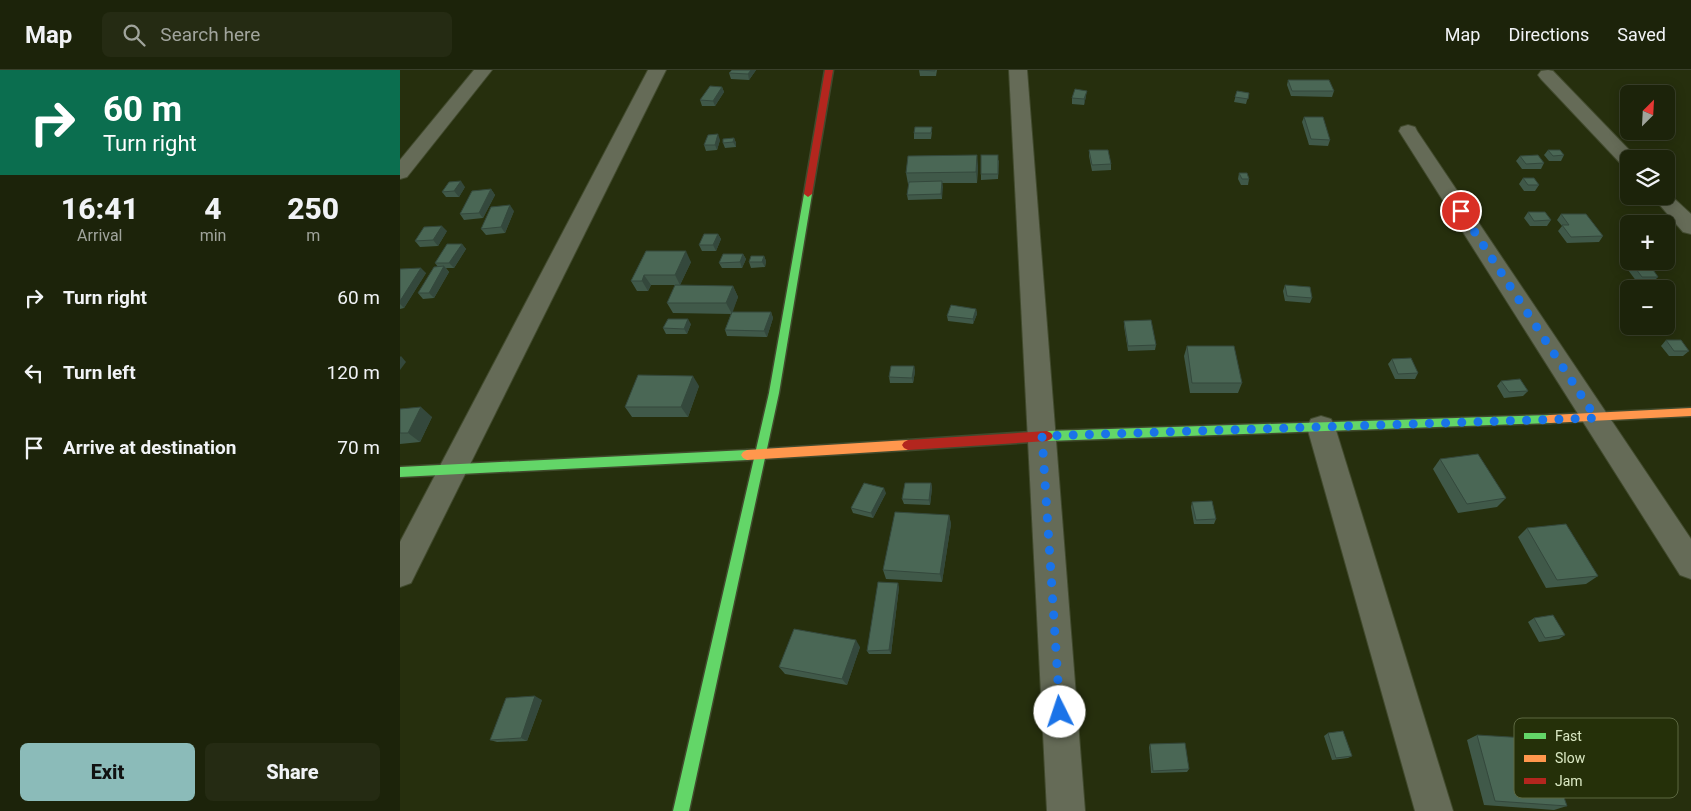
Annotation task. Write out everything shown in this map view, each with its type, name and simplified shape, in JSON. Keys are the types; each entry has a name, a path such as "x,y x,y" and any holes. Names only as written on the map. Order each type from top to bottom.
{"street":[{"path":"400,173 483,70"},
{"path":"400,573 657,70"},
{"path":"681,811 774,393 829,70"},
{"path":"1018,70 1066,811"},
{"path":"1547,75 1620,152"},
{"path":"1408,131 1691,565"},
{"path":"1670,205 1691,227"},
{"path":"400,472 761,454 1042,436 1596,418 1691,412"},
{"path":"1321,427 1434,811"}],"building":[{"path":"732,70 751,70 748,74 729,73"},
{"path":"1288,80 1329,80 1334,91 1292,91"},
{"path":"710,86 722,87 713,101 700,100"},
{"path":"1075,89 1087,91 1084,99 1072,98"},
{"path":"1237,91 1249,93 1248,99 1235,97"},
{"path":"1304,117 1323,117 1330,140 1311,139"},
{"path":"915,127 932,127 931,133 914,133"},
{"path":"718,134 715,145 704,145 708,135"},
{"path":"734,138 733,142 723,143 723,139"},
{"path":"1089,150 1108,150 1111,164 1092,165"},
{"path":"1548,150 1560,150 1564,155 1553,156"},
{"path":"977,155 976,172 906,173 908,156"},
{"path":"981,155 998,155 998,174 981,174"},
{"path":"1538,155 1544,163 1526,164 1520,156"},
{"path":"1239,173 1247,173 1249,179 1242,179"},
{"path":"1523,178 1534,178 1539,185 1528,185"},
{"path":"461,181 454,191 442,192 449,182"},
{"path":"942,181 941,194 907,195 909,182"},
{"path":"491,189 479,213 460,214 472,191"},
{"path":"510,205 501,227 481,229 491,207"},
{"path":"1528,212 1545,212 1551,220 1534,221"},
{"path":"1561,214 1586,214 1603,236 1571,237 1562,225 1569,225"},
{"path":"442,226 433,240 415,241 424,227"},
{"path":"704,234 718,234 713,245 699,245"},
{"path":"447,244 462,244 449,263 435,263"},
{"path":"646,251 686,251 675,275 644,275 642,281 631,281"},
{"path":"723,254 743,254 740,262 719,263"},
{"path":"751,256 764,256 762,262 749,262"},
{"path":"444,266 429,293 418,293 434,267"},
{"path":"421,268 400,301 400,269"},
{"path":"1637,270 1653,270 1658,277 1642,277"},
{"path":"675,285 733,286 726,303 667,303"},
{"path":"1285,285 1310,287 1312,298 1287,296"},
{"path":"951,305 976,309 973,319 947,316"},
{"path":"732,312 771,312 764,331 725,330"},
{"path":"668,319 688,319 684,329 663,328"},
{"path":"1151,320 1156,345 1128,346 1124,321"},
{"path":"1666,340 1681,340 1689,351 1674,351"},
{"path":"1187,346 1234,346 1242,383 1192,383"},
{"path":"1411,358 1418,373 1398,374 1392,359"},
{"path":"891,366 914,366 912,378 889,377"},
{"path":"638,375 693,376 681,407 625,407"},
{"path":"1520,379 1528,391 1509,392 1501,381"},
{"path":"421,407 408,433 400,433 400,409"},
{"path":"1478,454 1506,498 1467,504 1440,459"},
{"path":"864,483 884,488 871,513 851,508"},
{"path":"905,483 931,483 929,500 902,499"},
{"path":"1212,501 1216,519 1196,520 1192,502"},
{"path":"895,512 949,515 940,574 883,570"},
{"path":"1566,524 1598,576 1557,580 1527,528"},
{"path":"878,582 898,583 889,650 867,651"},
{"path":"1553,615 1565,635 1545,638 1534,618"},
{"path":"794,629 856,640 842,679 779,667"},
{"path":"535,696 521,738 490,740 506,698"},
{"path":"1343,731 1352,756 1336,758 1328,733"},
{"path":"1477,735 1514,737 1514,798 1564,798 1567,806 1495,801"},
{"path":"1185,743 1189,769 1153,771 1150,744"}],"traffic: fast":[{"path":"681,811 774,393 808,194"},
{"path":"1047,436 1550,419"},
{"path":"400,472 747,455"}],"traffic: slow":[{"path":"1550,419 1691,412"},
{"path":"747,455 908,445"}],"traffic: jam":[{"path":"808,194 829,70"},
{"path":"908,445 1047,436"}],"route":[{"path":"1060,712 1042,436 1596,418 1461,211"}]}
